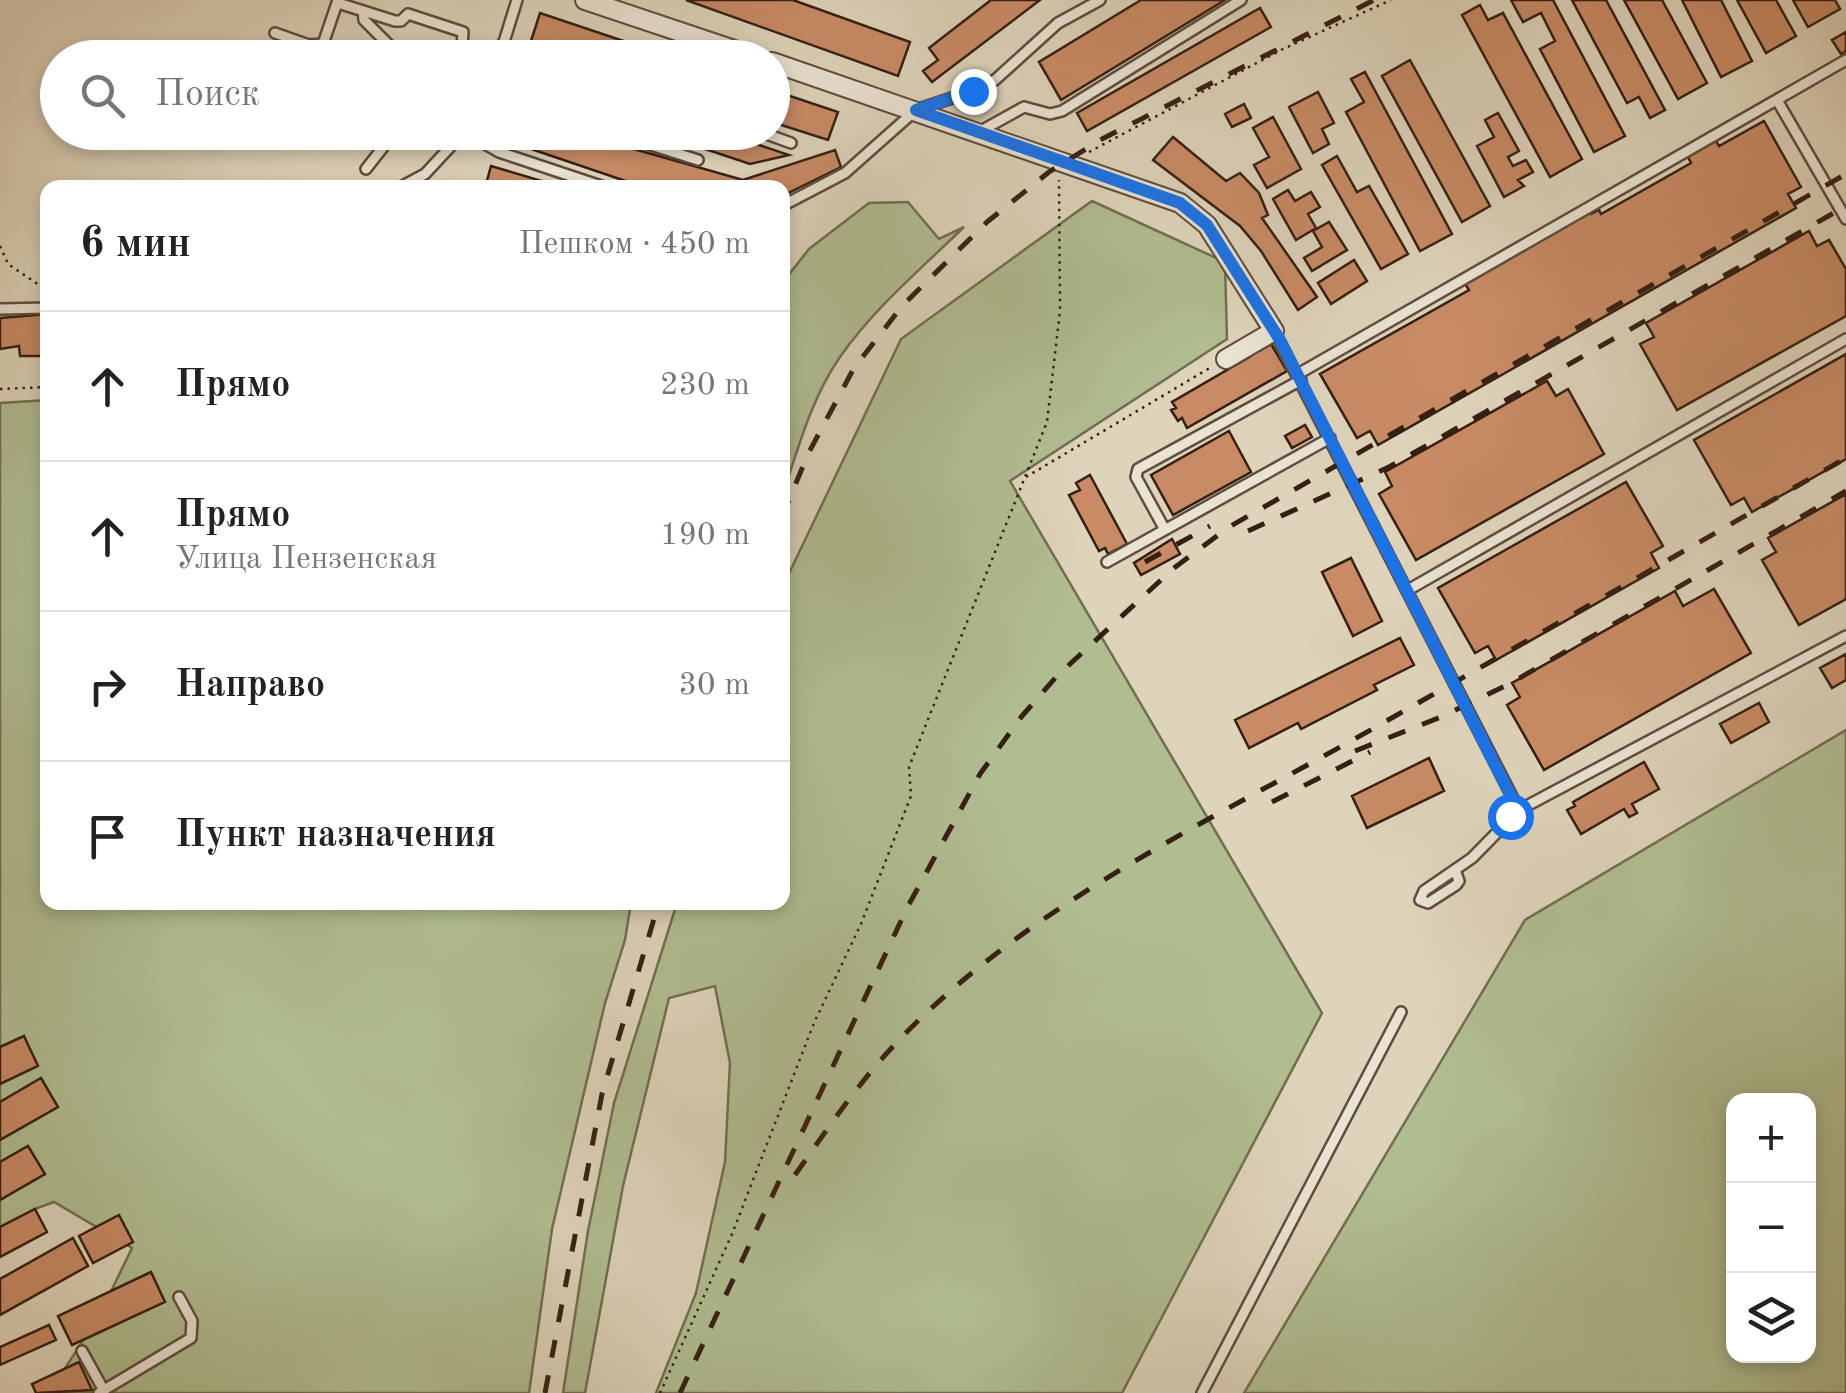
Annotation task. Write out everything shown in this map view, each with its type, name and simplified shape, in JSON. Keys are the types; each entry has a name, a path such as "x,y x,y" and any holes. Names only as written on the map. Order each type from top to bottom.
{"street":[{"path":"590,1 705,40"},
{"path":"790,68 1190,209 1207,225 1274,331 1226,359"}],"lane":[{"path":"503,40 518,0"},
{"path":"790,202 845,173 916,110 994,80 1058,23 1100,0"},
{"path":"980,132 1024,107 1050,114 1062,111 1241,0"},
{"path":"324,40 338,1 398,22 411,15 463,32 462,40"},
{"path":"363,11 364,20 384,40"},
{"path":"275,34 296,40"},
{"path":"1164,528 1136,477 1138,469 1846,60"},
{"path":"1776,100 1846,219"},
{"path":"366,169 381,150"},
{"path":"414,180 426,174 448,150"},
{"path":"496,150 582,180"},
{"path":"667,150 698,160"},
{"path":"0,309 40,308"},
{"path":"1274,331 1518,810"},
{"path":"1408,590 1846,339"},
{"path":"1107,562 1330,438"},
{"path":"1455,870 1472,858 1518,810 1846,636"},
{"path":"1202,1393 1401,1012"},
{"path":"82,1350 100,1391 191,1338 192,1321 179,1297"}],"path":[{"path":"660,1393 732,1234 814,1023 862,924 911,796 909,768 1047,422 1060,311 1058,183 1068,163 1283,49 1392,0"},
{"path":"0,246 8,264"},
{"path":"0,263 8,264 40,286"},
{"path":"1025,477 1226,359"},
{"path":"0,389 40,387"}],"green space":[{"path":"1092,201 1225,262 1227,339 1010,481 1322,1013 1122,1393 656,1393 696,1293 725,1162 730,1063 715,986 669,998 623,1186 585,1393 563,1393 588,1231 614,1103 675,910 790,910 790,571 901,339"},
{"path":"908,202 939,239 964,227 883,305 840,357 814,406 790,472 790,273 809,249 869,203"},
{"path":"40,400 40,910 630,910 552,1229 529,1393 49,1393 99,1316 132,1248 54,1202 0,1231 0,403"},
{"path":"1846,730 1846,1393 1244,1393 1525,920"}],"building":[{"path":"686,0 793,0 910,42 898,76"},
{"path":"991,0 1040,0 932,82 923,71 938,60 929,48"},
{"path":"1141,0 1225,0 1061,100 1039,62"},
{"path":"1511,0 1553,0 1625,136 1594,152 1540,49 1555,41 1541,13 1523,22"},
{"path":"1572,0 1606,0 1665,110 1650,118 1639,97 1627,103"},
{"path":"1624,0 1662,0 1707,83 1678,99"},
{"path":"1682,0 1721,0 1752,61 1721,77"},
{"path":"1737,0 1776,0 1796,36 1766,53"},
{"path":"1793,0 1835,0 1840,9 1808,27"},
{"path":"1480,5 1488,20 1503,13 1582,159 1550,177 1462,15"},
{"path":"1260,8 1271,27 1087,131 1077,113"},
{"path":"540,13 620,40 531,40"},
{"path":"1846,32 1846,51 1841,54 1832,40"},
{"path":"1410,60 1490,206 1462,222 1382,76"},
{"path":"1365,72 1452,234 1420,251 1346,112 1364,102 1351,79"},
{"path":"1318,92 1334,123 1322,129 1329,144 1313,153 1289,107"},
{"path":"790,96 838,112 828,140 790,128"},
{"path":"1244,104 1251,118 1232,127 1225,114"},
{"path":"1498,113 1519,151 1508,157 1513,166 1526,160 1533,172 1518,180 1524,186 1504,197 1477,146 1494,137 1485,120"},
{"path":"1273,117 1301,169 1267,188 1254,165 1269,157 1253,128"},
{"path":"1764,121 1801,187 1788,194 1796,208 1378,445 1370,431 1357,438 1320,374 1469,290 1464,282 1589,211 1591,214 1599,210 1601,214 1691,163 1687,155 1715,139 1719,146"},
{"path":"1173,137 1226,181 1240,173 1259,193 1268,215 1262,218 1317,297 1298,310 1261,251 1240,226 1153,160"},
{"path":"534,150 637,150 743,180 622,180"},
{"path":"708,150 774,150 789,155 750,164"},
{"path":"835,150 841,167 790,192 790,180 743,180"},
{"path":"1337,156 1357,192 1369,186 1408,254 1381,269 1322,165"},
{"path":"491,166 538,180 487,180"},
{"path":"1288,190 1295,201 1311,192 1320,207 1308,214 1316,228 1296,240 1273,199"},
{"path":"1329,222 1347,250 1312,271 1304,258 1322,247 1313,231"},
{"path":"1809,231 1817,246 1829,240 1846,269 1846,316 1677,410 1640,344 1654,337 1646,323"},
{"path":"1354,260 1367,281 1331,304 1318,283"},
{"path":"40,315 40,356 20,356 19,346 0,349 0,318"},
{"path":"1271,344 1287,371 1187,428 1182,418 1178,421 1171,410 1176,408 1172,402 1251,356 1249,352 1259,346 1261,350"},
{"path":"1846,354 1846,459 1752,512 1744,498 1731,505 1694,440"},
{"path":"1547,381 1556,396 1568,389 1604,454 1416,560 1379,494 1392,486 1385,472"},
{"path":"1305,425 1312,437 1292,448 1285,436"},
{"path":"1229,431 1251,472 1173,515 1151,475"},
{"path":"1090,475 1127,544 1108,554 1105,548 1099,551 1069,495 1080,490 1076,483"},
{"path":"1626,482 1663,546 1651,553 1659,568 1496,660 1488,646 1475,653 1438,588"},
{"path":"1846,494 1846,599 1799,625 1762,560 1776,552 1768,538"},
{"path":"1172,539 1180,554 1141,575 1134,563"},
{"path":"1351,558 1382,621 1353,636 1322,572"},
{"path":"1714,589 1751,653 1544,770 1507,705 1520,697 1512,683 1675,591 1683,606"},
{"path":"1400,638 1414,665 1374,685 1377,690 1301,729 1298,723 1249,748 1235,720"},
{"path":"1846,654 1846,680 1832,688 1820,668"},
{"path":"1759,703 1769,722 1731,743 1720,724"},
{"path":"1429,758 1444,791 1367,828 1352,796"},
{"path":"1644,762 1659,789 1632,804 1637,813 1629,817 1624,809 1581,834 1567,810 1575,806 1573,802"},
{"path":"24,1036 38,1066 0,1084 0,1047"},
{"path":"41,1078 58,1107 0,1140 0,1102"},
{"path":"28,1146 45,1174 0,1200 0,1162"},
{"path":"35,1209 47,1232 0,1257 0,1227"},
{"path":"119,1215 133,1242 93,1263 79,1236"},
{"path":"73,1238 88,1266 0,1315 0,1279"},
{"path":"151,1272 165,1302 72,1345 58,1316"},
{"path":"49,1325 56,1340 0,1365 0,1347"},
{"path":"79,1362 92,1390 36,1393 32,1384"}],"railway":[{"path":"790,498 808,454 854,368 903,305 987,222 1049,172 1102,139 1374,0"},
{"path":"680,1393 907,908 980,774 1057,676 1174,568 1229,527 1846,174"},
{"path":"1248,531 1389,467 1846,206"},
{"path":"795,1175 859,1087 901,1038 952,989 1066,904 1126,866 1846,458"},
{"path":"1355,751 1441,717 1509,684 1846,491"},
{"path":"1145,562 1210,526"},
{"path":"1272,802 1370,752"},
{"path":"545,1393 602,1094 657,910"}],"route":[{"path":"973,91 916,110 1180,203 1207,225 1280,340 1518,810 1510,816"}]}
